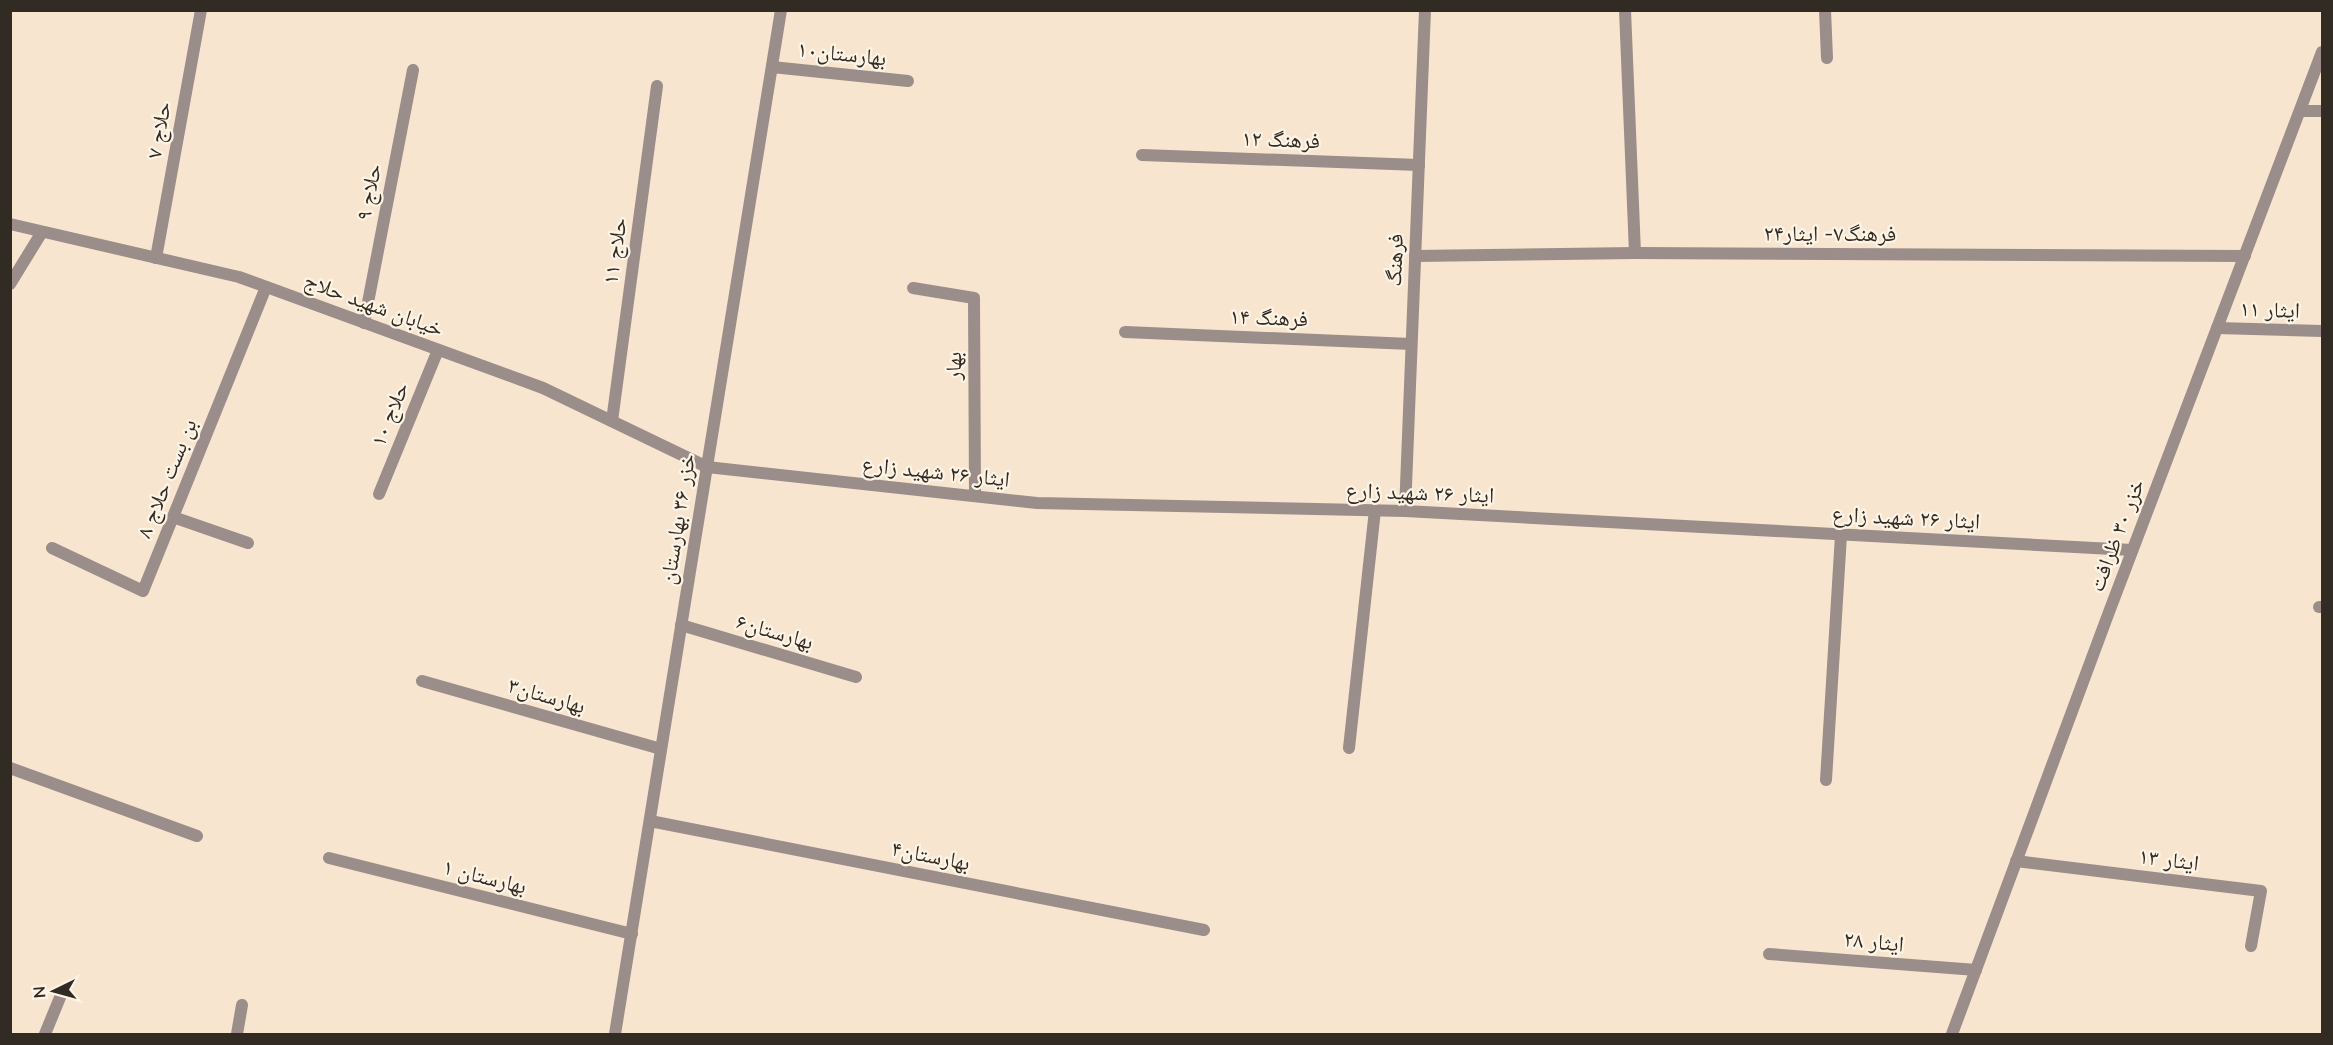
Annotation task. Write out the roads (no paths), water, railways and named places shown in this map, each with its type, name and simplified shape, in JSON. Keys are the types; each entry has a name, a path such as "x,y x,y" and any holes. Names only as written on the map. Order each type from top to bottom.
{"street":[{"name":"حلاج ۷","path":"156,258 201,10"},
{"name":"خزر ۳۶ بهارستان","path":"615,1035 781,10"},
{"name":"فرهنگ","path":"1405,511 1425,10"},
{"path":"1625,10 1635,253"},
{"path":"1825,10 1827,57"},
{"name":"خزر ۳۰ ظرافت","path":"1952,1035 2132,550 2322,52"},
{"name":"بهارستان۱۰","path":"772,67 908,81"},
{"name":"حلاج ۹","path":"364,323 413,70"},
{"name":"حلاج ۱۱","path":"612,421 657,86"},
{"path":"2300,111 2322,111"},
{"name":"فرهنگ ۱۲","path":"1142,155 1419,165"},
{"name":"خیابان شهید حلاج","path":"10,224 239,277 543,388 707,467"},
{"path":"10,284 42,232"},
{"name":"فرهنگ۷- ایثار۲۴","path":"1415,256 1635,253 2245,256"},
{"name":"بن بست حلاج ۸","path":"52,548 143,591 266,287"},
{"name":"بهار","path":"913,288 974,298 975,496"},
{"name":"ایثار ۱۱","path":"2217,328 2322,331"},
{"name":"فرهنگ ۱۴","path":"1125,333 1411,344"},
{"name":"حلاج ۱۰","path":"378,494 438,350"},
{"name":"ایثار ۲۶ شهید زارع","path":"707,467 1037,502 1405,511 2132,550"},
{"path":"1349,748 1375,510"},
{"path":"173,517 248,543"},
{"path":"1826,780 1841,535"},
{"name":"بهارستان۶","path":"681,625 856,677"},
{"name":"بهارستان۳","path":"422,681 662,749"},
{"path":"10,768 197,836"},
{"name":"بهارستان۴","path":"650,821 1204,930"},
{"name":"بهارستان ۱","path":"328,858 632,934"},
{"name":"ایثار ۱۳","path":"2016,861 2261,891 2251,946"},
{"name":"ایثار ۲۸","path":"1769,954 1976,970"},
{"path":"45,1035 61,995"},
{"path":"237,1035 242,1005"}]}
